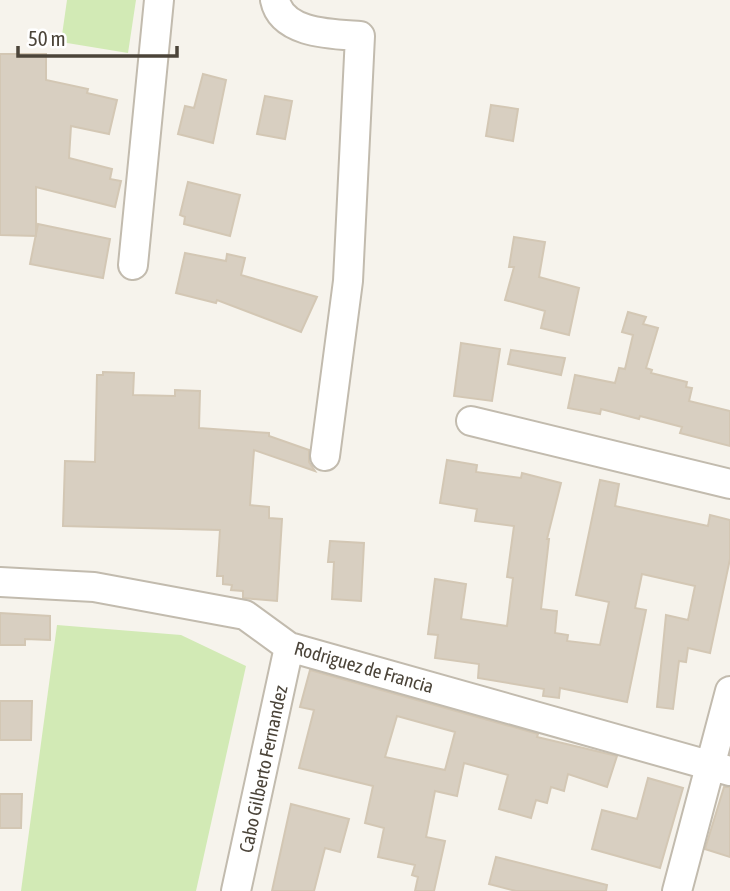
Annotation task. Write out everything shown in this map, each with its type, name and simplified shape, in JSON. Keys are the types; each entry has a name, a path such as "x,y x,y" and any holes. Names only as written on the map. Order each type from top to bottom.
{"street":[{"path":"133,265 159,0"},
{"path":"275,0 282,15 313,32 360,36 348,281 325,456"},
{"path":"471,421 730,484"},
{"name":"Rodriguez de Francia","path":"0,582 94,587 245,615 289,647 721,768"},
{"name":"Cabo Gilberto Fernandez","path":"236,891 289,647"},
{"path":"677,891 721,768 730,691"}],"green space":[{"path":"67,0 136,0 128,53 61,42"},
{"path":"57,625 181,635 246,666 196,891 21,891"}],"building":[{"path":"0,54 46,54 46,80 88,89 87,93 117,100 109,134 71,126 69,158 112,169 110,179 121,181 115,207 36,187 36,236 0,235"},
{"path":"203,74 226,80 213,143 178,134 185,106 194,108"},
{"path":"265,96 292,101 285,139 257,134"},
{"path":"491,105 518,109 513,141 486,136"},
{"path":"188,182 240,195 230,236 184,224 185,217 180,215"},
{"path":"38,224 110,239 103,278 30,264"},
{"path":"514,237 545,242 539,277 579,288 569,335 541,328 545,311 505,300 514,267 509,267"},
{"path":"185,253 226,261 227,254 245,258 241,275 317,297 301,332 217,300 216,303 176,293"},
{"path":"628,312 646,317 643,324 658,328 646,368 652,370 651,373 687,382 686,387 692,388 689,401 730,411 730,446 680,433 682,427 640,416 639,419 601,409 600,414 568,408 575,375 615,383 619,368 625,369 633,335 622,332"},
{"path":"461,343 500,349 492,401 454,396"},
{"path":"511,350 565,358 561,375 508,364"},
{"path":"103,372 134,373 133,395 175,396 175,390 200,391 199,428 269,433 269,436 309,450 309,462 315,471 254,450 250,505 269,507 269,518 282,519 277,601 243,598 243,591 231,590 232,585 223,584 223,576 217,576 220,530 63,526 65,461 95,462 97,375 103,375"},
{"path":"447,460 477,465 476,472 521,478 522,473 561,483 547,539 541,609 557,611 555,633 568,635 567,641 600,645 609,602 576,595 600,480 619,484 615,506 708,526 710,515 730,520 730,559 710,653 688,648 686,662 679,661 673,709 657,707 666,615 688,620 695,586 642,574 635,608 646,610 627,702 560,688 559,698 543,696 544,689 478,678 479,664 435,658 438,635 428,634 435,579 466,584 461,619 507,626 513,578 507,577 514,526 475,521 477,509 440,503"},
{"path":"330,541 364,543 361,601 332,599 334,562 328,562"},
{"path":"0,613 50,616 50,640 25,639 25,645 0,645"},
{"path":"310,670 538,734 537,737 617,756 607,787 568,774 564,791 551,787 547,803 536,800 531,818 499,809 508,775 464,763 457,796 435,791 426,837 445,841 434,891 415,891 418,877 412,875 415,865 378,857 384,828 365,823 373,786 299,768 314,710 300,707","holes":["397,716 455,732 445,770 385,757"]},
{"path":"0,701 32,701 31,740 0,740"},
{"path":"648,778 683,788 660,868 592,849 602,810 637,819"},
{"path":"724,787 730,787 730,857 705,849"},
{"path":"0,794 22,794 21,828 0,828"},
{"path":"291,804 349,819 340,852 325,848 314,891 272,891"},
{"path":"496,857 607,885 606,891 516,891 489,884"}]}
